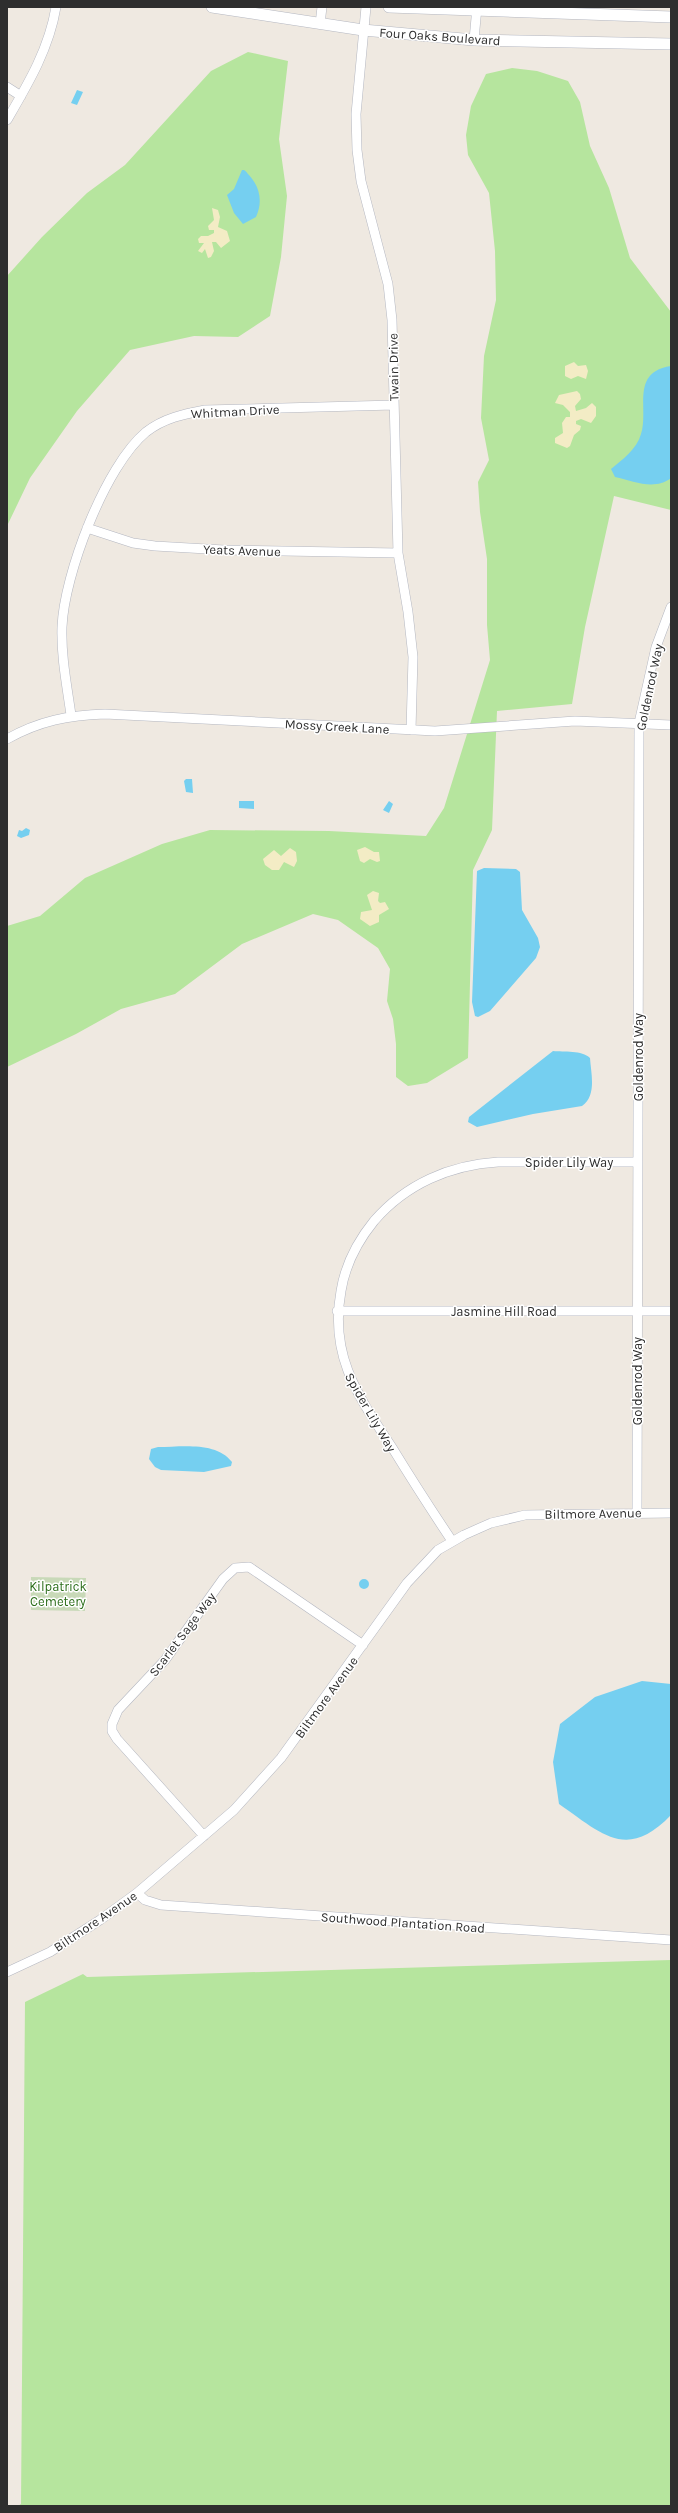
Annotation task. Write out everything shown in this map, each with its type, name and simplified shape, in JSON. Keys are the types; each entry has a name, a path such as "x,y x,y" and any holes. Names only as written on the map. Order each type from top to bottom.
{"street":[{"path":"7,120 38,67 49,38 56,7"},
{"name":"Four Oaks Boulevard","path":"212,7 364,30 474,40 671,44"},
{"path":"320,24 322,7"},
{"name":"Twain Drive","path":"366,7 356,114 357,150 361,181 388,284 392,320 398,553 408,612 413,657 411,730"},
{"name":"Four Oaks Boulevard","path":"389,7 671,17"},
{"path":"474,40 477,9"},
{"path":"7,87 21,96"},
{"name":"Whitman Drive","path":"71,715 62,643 63,614 70,580 87,528 107,486 127,453 145,433 177,415 205,410 394,405"},
{"name":"Yeats Avenue","path":"87,528 133,543 155,546 224,550 398,553"},
{"name":"Goldenrod Way","path":"637,1513 639,723 656,647 671,606"},
{"name":"Mossy Creek Lane","path":"7,739 36,726 71,715 105,714 435,731 575,721 671,725"},
{"name":"Spider Lily Way","path":"452,1541 351,1380 339,1343 337,1311 343,1277 359,1243 382,1212 402,1194 417,1185 453,1170 478,1163 637,1162"},
{"name":"Jasmine Hill Road","path":"337,1311 671,1311"},
{"name":"Biltmore Avenue","path":"7,1972 50,1952 137,1893 234,1810 281,1758 418,1568 452,1541 491,1523 525,1515 671,1513"},
{"name":"Scarlet Sage Way","path":"204,1836 117,1739 112,1731 112,1724 118,1710 165,1660 223,1579 235,1568 248,1566 362,1645"},
{"name":"Southwood Plantation Road","path":"137,1893 145,1900 161,1905 671,1940"}],"green space":[{"path":"248,52 288,61 279,139 287,196 281,257 270,316 238,337 194,336 130,350 77,411 30,478 7,526 7,276 42,237 87,193 125,165 211,71"},
{"path":"512,68 537,71 568,81 580,102 590,146 609,188 630,258 671,312 671,510 614,496 585,627 572,704 497,711 492,830 473,870 468,1058 427,1083 408,1086 396,1077 396,1044 393,1019 387,1001 390,969 378,948 338,920 313,914 242,944 175,994 121,1009 76,1034 7,1067 7,926 40,916 85,878 162,844 210,830 329,831 426,836 444,808 490,660 487,625 487,559 480,512 478,482 489,460 481,418 484,356 496,300 495,251 489,193 468,155 466,135 471,106 486,74"},
{"name":"Kilpatrick Cemetery","path":"31,1577 86,1578 85,1611 31,1610"},
{"path":"671,1960 671,2506 18,2506 21,2504 25,2002 83,1974 87,1977"}],"sand":[{"path":"212,208 218,210 220,217 218,227 227,231 230,241 221,248 216,242 212,242 214,251 211,257 208,258 205,249 202,253 198,251 204,243 199,243 198,239 201,236 208,236 214,233 214,230 209,230 208,226 214,220"},
{"path":"574,362 578,366 586,365 588,371 586,379 578,376 571,379 565,376 565,366"},
{"path":"577,391 580,394 581,399 575,406 576,411 586,408 592,403 596,407 596,416 591,423 581,419 576,421 576,424 581,426 580,430 574,435 570,446 567,448 555,443 555,438 563,433 562,423 566,417 570,417 570,412 563,405 555,403 559,395"},
{"path":"365,847 374,852 379,852 380,861 377,862 370,859 364,863 360,861 357,850"},
{"path":"290,848 296,852 297,861 294,867 284,862 279,870 272,870 265,865 263,859 274,850 281,856"},
{"path":"373,891 379,893 378,901 380,903 385,902 389,909 379,915 379,922 370,926 360,919 361,912 372,910 367,895"}],"water":[{"path":"77,90 83,92 77,105 71,103"},
{"path":"242,170 246,171 256,185 260,200 256,217 243,224 234,213 227,195 234,189"},
{"path":"671,366 671,478 658,484 644,484 615,477 611,469 633,449 641,434 643,424 644,393 650,376 658,370"},
{"path":"186,779 192,779 193,793 186,792 184,781"},
{"path":"239,801 254,801 254,809 239,808"},
{"path":"389,801 393,804 389,813 383,810"},
{"path":"26,828 30,830 29,835 21,838 17,836 19,830 22,831"},
{"path":"484,868 516,869 520,872 522,910 538,938 540,947 536,958 490,1011 478,1017 475,1016 472,1002 477,871"},
{"path":"553,1051 578,1053 587,1055 590,1058 592,1084 590,1096 582,1106 533,1114 477,1127 468,1122 469,1117"},
{"path":"187,1446 208,1448 225,1455 232,1462 231,1466 204,1472 161,1470 155,1467 149,1459 151,1449 158,1447"},
{"path":"364,1579 369,1584 364,1589 359,1584"},
{"path":"642,1681 671,1684 671,1815 655,1829 641,1837 628,1840 615,1838 602,1833 559,1804 553,1762 560,1724 595,1697"}]}
